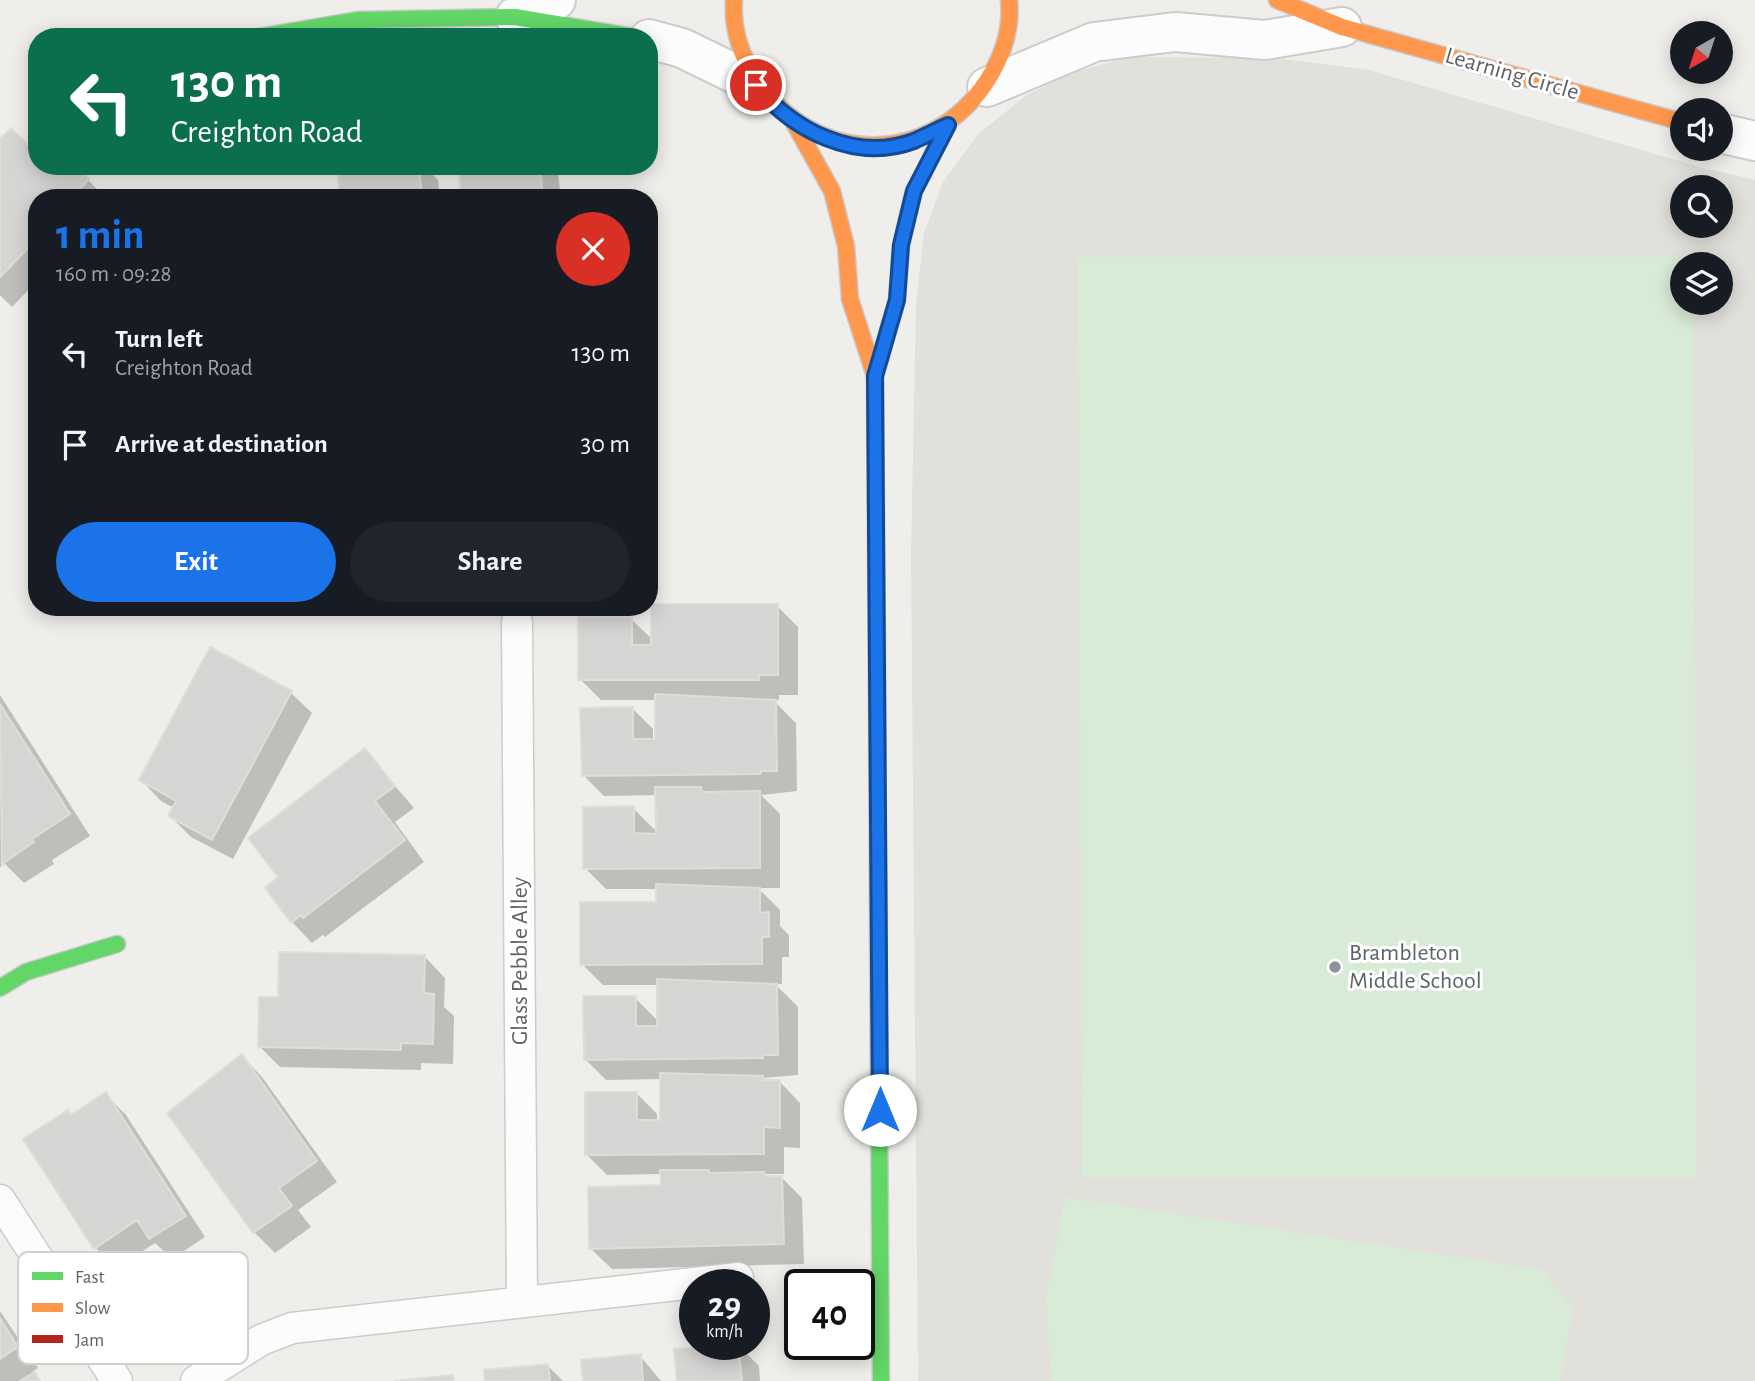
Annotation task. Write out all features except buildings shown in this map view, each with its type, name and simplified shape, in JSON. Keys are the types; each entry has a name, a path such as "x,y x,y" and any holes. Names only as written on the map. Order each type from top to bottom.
{"street":[{"path":"515,17 556,0"},
{"path":"734,0 739,48 756,85 773,106 794,123 831,141 871,147 911,142 948,125 970,107 987,87 1004,50 1011,11 1009,0"},
{"name":"Learning Circle","path":"1277,0 1342,27 1670,119"},
{"path":"311,28 358,20 515,17 580,28"},
{"name":"Learning Circle","path":"987,87 1094,43 1175,32 1265,40 1342,27"},
{"path":"658,41 682,48 756,85"},
{"path":"794,123 832,191 846,246 850,299 875,376"},
{"path":"881,1381 875,376 897,300 901,245 914,191 948,125"},
{"path":"1733,136 1755,142"},
{"path":"0,988 26,972 117,944"}],"lane":[{"name":"Glass Pebble Alley","path":"517,622 522,1301"},
{"path":"0,1200 34,1252"},
{"path":"248,1348 292,1328 679,1284"},
{"path":"106,1364 117,1381"},
{"path":"196,1381 223,1364"}],"shaded area":[{"name":"Brambleton Middle School","path":"1130,57 1277,58 1369,70 1670,158 1670,161 1679,161 1755,180 1755,1381 918,1381 911,554 916,303 924,233 943,182 979,133 1028,94 1074,72"}],"green space":[{"path":"1078,257 1670,257 1670,315 1693,315 1697,1178 1082,1178"},
{"path":"1065,1197 1543,1270 1573,1310 1560,1381 1051,1381 1046,1298"}],"traffic: fast":[{"path":"311,28 358,20 515,17 580,28"},
{"path":"0,988 26,972 117,944"},
{"path":"879,1096 881,1381"}],"traffic: slow":[{"path":"734,0 736,32 742,52 757,80 781,108 809,129 840,141 872,145 904,142 935,130 963,109 987,81 998,62 1008,32 1009,0"},
{"path":"1277,0 1342,27 1670,119"},
{"path":"794,123 832,191 846,246 850,299 875,376"},
{"path":"880,359 897,300 901,245 914,191 948,125"},
{"path":"877,683 879,1096"}],"traffic: jam":[{"path":"877,683 875,376 880,359"}],"place":[{"name":"Brambleton Middle School","path":"1335,967"}],"route":[{"path":"756,85 773,106 794,123 831,141 871,147 911,142 948,125 914,191 901,245 897,300 875,376 880,1110"}]}
